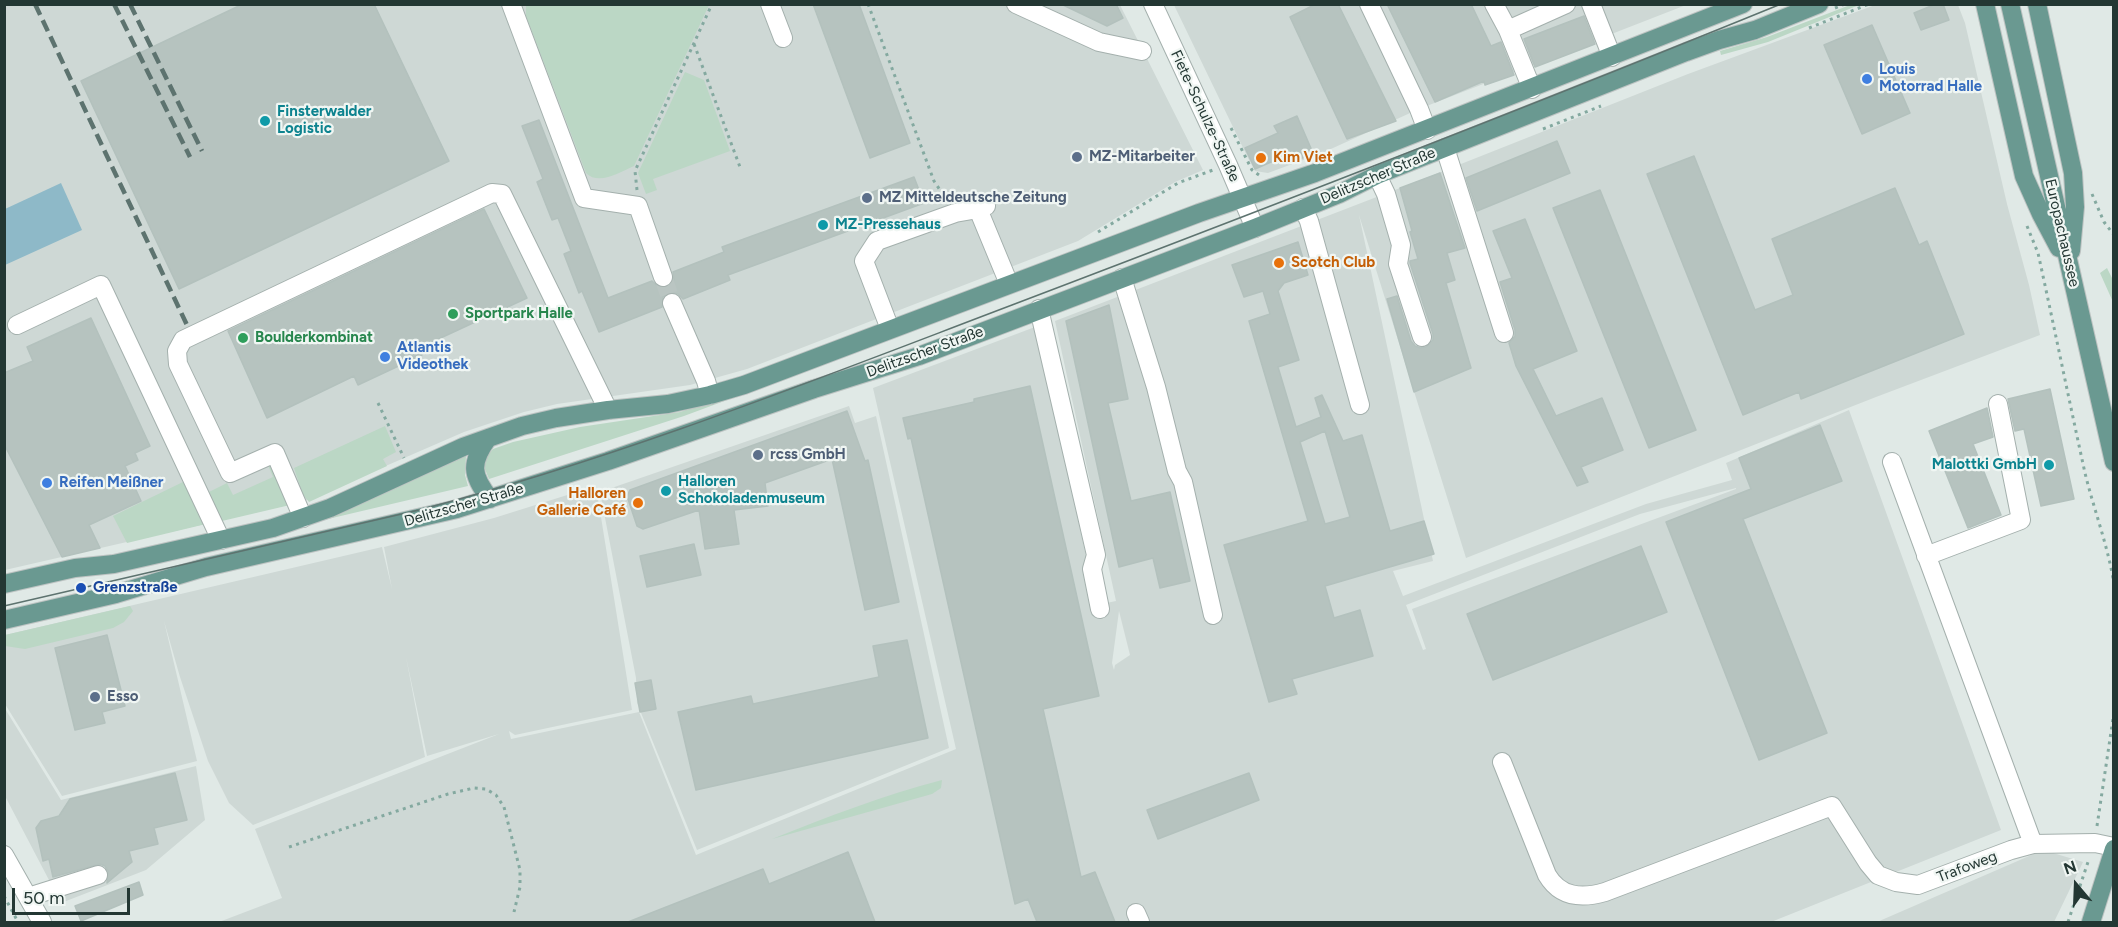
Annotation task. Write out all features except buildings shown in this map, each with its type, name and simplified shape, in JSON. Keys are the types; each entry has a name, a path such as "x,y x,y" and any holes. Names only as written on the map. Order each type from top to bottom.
{"main road":[{"name":"Delitzscher Straße","path":"4,584 75,568 114,564 273,528 303,518 488,438 522,426 608,410 668,404 744,385 1009,284 1427,130 1612,57 1708,11 1743,4"},
{"name":"Delitzscher Straße","path":"4,620 116,594 206,567 398,524 490,499 642,450 814,389 919,356 1255,228 1339,194 1377,175 1686,52 1755,30 1819,4"},
{"path":"1985,4 2025,176 2041,214 2070,268"},
{"name":"Europachaussee","path":"2010,4 2114,462"},
{"path":"2037,4 2073,173 2075,207 2070,268"},
{"path":"488,438 476,456 474,466 480,486 490,499"},
{"path":"2091,922 2114,848"}],"street":[{"path":"511,4 584,198 638,206 663,277"},
{"path":"770,4 783,38"},
{"path":"1017,4 1099,42 1142,51"},
{"name":"Fiete-Schulze-Straße","path":"1153,4 1255,228"},
{"path":"1369,4 1427,130"},
{"path":"1494,4 1508,30 1532,89"},
{"path":"1508,30 1566,4"},
{"path":"1591,4 1612,57"},
{"path":"1445,148 1504,333"},
{"path":"1377,175 1386,194 1401,245 1398,264 1422,337"},
{"path":"303,518 275,453 230,473 178,364 177,351 183,340 492,193 502,194 608,410"},
{"path":"890,329 864,261 877,241 955,213 982,207 1009,284"},
{"path":"1303,208 1309,221 1360,405"},
{"path":"1122,278 1156,387 1177,471 1184,482 1213,615"},
{"path":"17,325 101,285 221,540"},
{"path":"672,303 710,395"},
{"path":"1039,309 1096,555 1092,568 1100,609"},
{"path":"1926,556 2021,520 1998,404"},
{"path":"1892,462 2033,844"},
{"name":"Trafoweg","path":"1502,762 1547,875 1554,887 1564,893 1592,896 1605,892 1832,806 1878,875 1896,882 1918,885 2033,844 2095,843 2114,848"},
{"path":"4,855 42,922"},
{"path":"28,897 98,875"}],"path":[{"path":"638,206 635,171 712,4"},
{"path":"868,4 934,181 955,213"},
{"path":"1807,29 1869,4"},
{"path":"694,44 740,167"},
{"path":"1535,132 1608,103"},
{"path":"1089,238 1178,183 1246,159"},
{"path":"2025,223 2038,253 2086,474 2114,584"},
{"path":"378,403 411,471"},
{"path":"2068,922 2095,843 2114,712"},
{"path":"289,847 448,794 474,788 486,789 496,795 504,807 520,870 520,887 514,912"},
{"path":"4,896 18,922"}],"shaded area":[{"path":"4,5 1120,5 1203,170 1175,182 1078,241 747,369 690,385 557,404 524,412 464,432 305,501 5,570"},
{"path":"1174,5 1686,5 1419,109 1322,153 1268,173 1255,171"},
{"path":"1875,5 1958,5 1965,23 2040,335 1466,558 1359,215 1433,561 1393,571 1403,596 1646,504 1732,480 1726,463 1849,410 2001,830 1771,922 219,922 282,898 255,829 499,734 427,756 406,657 425,757 253,825 229,803 208,761 164,621 197,761 62,796 5,704 5,635 382,547 392,589 384,547 494,518 596,486 632,710 515,735 509,731 511,739 639,712 696,855 956,749 873,388 1035,327 1097,605 1116,601 1055,321 1688,74","holes":["1736,488 1412,609 1426,649 1423,650 1406,605 1640,514","1119,611 1130,655 1115,665 1114,670 1112,663"]},
{"path":"849,406 855,423 876,416 949,748 697,850 637,703 636,678 600,492"},
{"path":"4,707 61,800 196,766 205,820 146,870 61,903 5,796"},
{"path":"2043,850 2083,862 2054,922 1877,922"}],"green space":[{"path":"526,5 709,5 634,166 603,178 591,177 586,173 526,16"},
{"path":"1850,5 1859,5 1768,42 1721,55 1720,51 1767,37"},
{"path":"685,72 704,80 730,151 653,179 657,190 646,194 638,173"},
{"path":"2107,268 2113,280 2113,302 2100,273"},
{"path":"894,338 684,416 489,479 482,462 493,449 513,442 580,427 680,412"},
{"path":"385,426 396,452 383,459 387,466 309,502 303,495 294,468"},
{"path":"459,453 466,456 465,475 468,486 311,523"},
{"path":"273,462 290,505 222,521 209,492 227,483 233,495 273,477 268,465"},
{"path":"185,481 206,524 127,543 113,516"},
{"path":"130,606 133,611 124,622 113,628 25,649 5,646 5,635"},
{"path":"942,780 941,788 932,794 772,839 877,799"}],"water":[{"path":"61,183 82,230 5,265 5,209"}],"tunnel":[{"path":"663,277 672,303"}],"tram line":[{"path":"4,606 419,510 495,489 644,441 792,388 1205,231 1781,4"}],"railway":[{"path":"35,4 187,325"},
{"path":"114,4 190,157"},
{"path":"130,4 202,151"}],"place":[{"name":"Louis Motorrad Halle","path":"1867,79"},
{"name":"Finsterwalder Logistic","path":"265,121"},
{"name":"MZ-Mitarbeiter","path":"1077,157"},
{"name":"Kim Viet","path":"1261,158"},
{"name":"MZ Mitteldeutsche Zeitung","path":"867,198"},
{"name":"MZ-Pressehaus","path":"823,225"},
{"name":"Scotch Club","path":"1279,263"},
{"name":"Sportpark Halle","path":"453,314"},
{"name":"Boulderkombinat","path":"243,338"},
{"name":"Atlantis Videothek","path":"385,357"},
{"name":"rcss GmbH","path":"758,455"},
{"name":"Malottki GmbH","path":"2049,465"},
{"name":"Reifen Meißner","path":"47,483"},
{"name":"Halloren Schokoladenmuseum","path":"666,491"},
{"name":"Halloren Gallerie Café","path":"638,503"},
{"name":"Grenzstraße","path":"81,588"},
{"name":"Esso","path":"95,697"}]}
